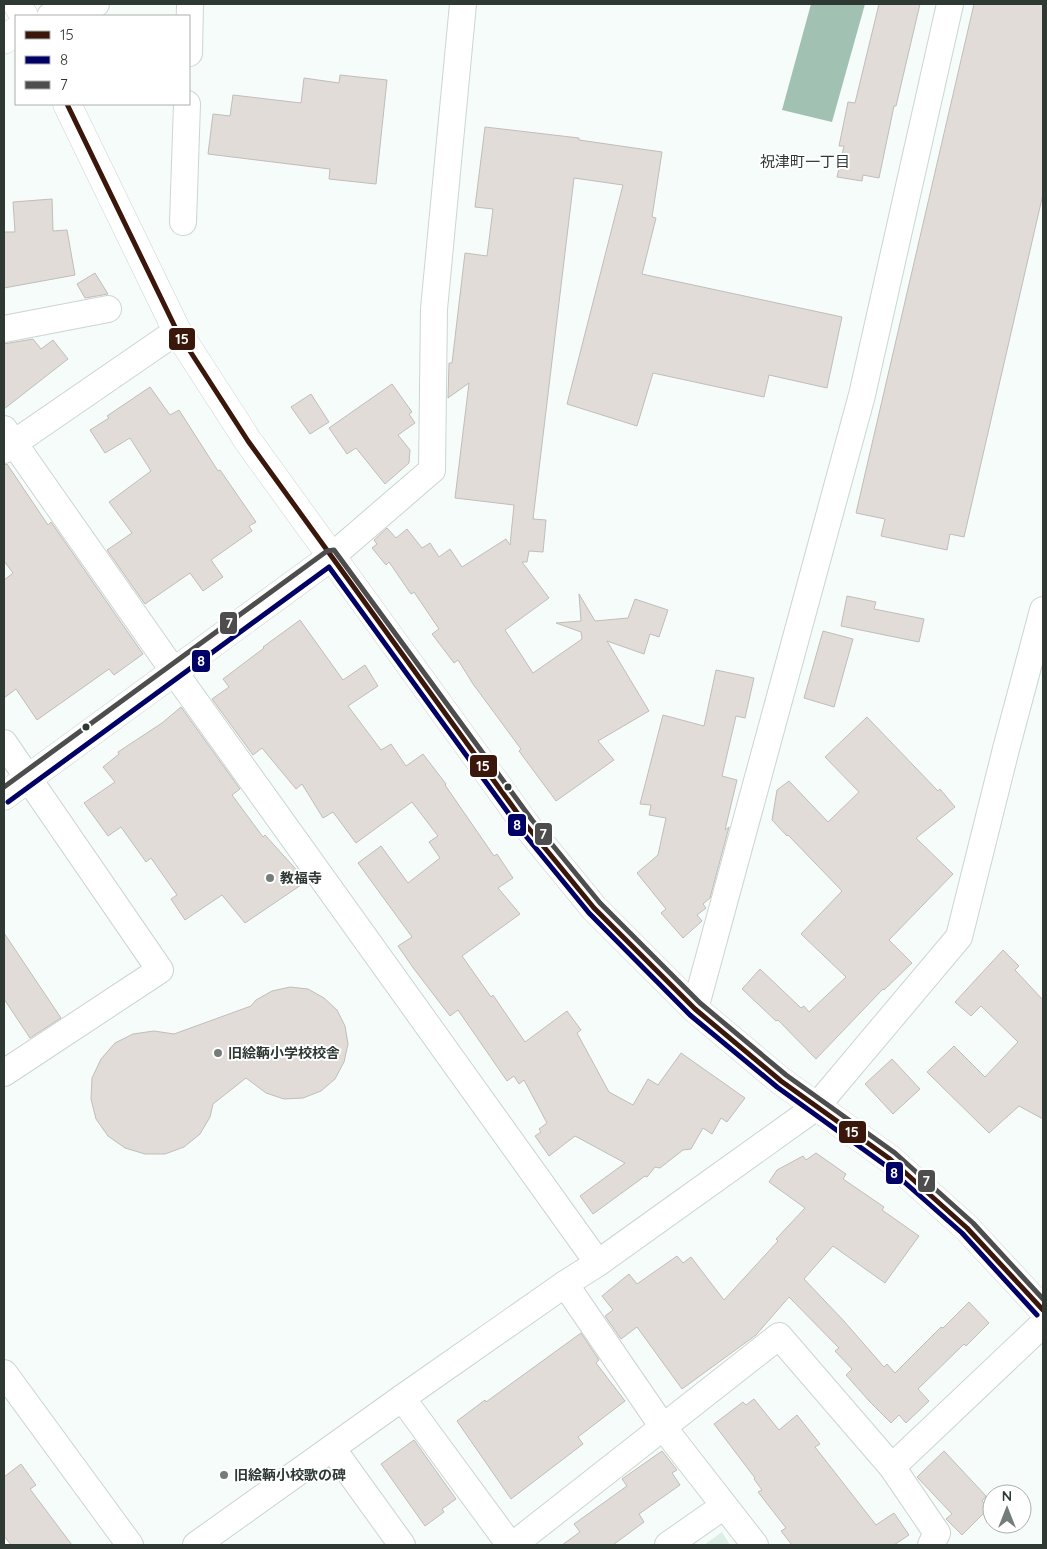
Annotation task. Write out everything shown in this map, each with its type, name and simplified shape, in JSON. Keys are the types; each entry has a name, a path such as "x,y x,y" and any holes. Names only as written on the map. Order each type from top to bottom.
{"main road":[{"path":"4,40 15,32"},
{"path":"66,105 177,331 248,441 526,824 594,908 695,1009 754,1059 816,1107 890,1159 967,1228 1043,1310"},
{"path":"4,796 175,673 331,557"}],"street":[{"path":"54,15 96,4"},
{"path":"331,557 432,470 434,309 463,4"},
{"path":"695,1009 862,395 950,4"},
{"path":"183,222 187,105"},
{"path":"4,329 108,309"},
{"path":"177,331 7,440 598,1263"},
{"path":"196,1545 402,1398 598,1263 816,1107 960,937 1006,749 1043,610"},
{"path":"4,743 160,970 5,1069"},
{"path":"565,1284 663,1427 755,1545"},
{"path":"892,1467 1043,1324"},
{"path":"402,1398 516,1544 779,1336 892,1467 937,1533 931,1545"},
{"path":"4,1373 130,1545"},
{"path":"332,1448 402,1545"},
{"path":"668,1545 724,1506"}],"shaded area":[{"path":"811,4 865,4 832,122 782,110"},
{"path":"722,1532 730,1545 704,1545"}],"building":[{"path":"879,4 920,4 896,106 894,106 879,178 863,175 862,181 837,177 844,146 839,146 848,102 855,103"},
{"path":"974,4 1043,4 1043,194 964,537 950,534 947,550 881,536 885,519 856,513"},
{"path":"340,75 387,80 376,184 329,179 330,169 208,154 213,114 230,116 233,95 301,103 304,78 339,83"},
{"path":"485,127 579,138 579,140 662,152 652,217 656,218 642,274 842,317 827,388 769,375 764,397 653,373 637,426 567,404 623,185 574,178 533,519 546,520 543,552 529,551 527,562 522,562 549,598 505,630 533,673 582,639 581,632 556,623 581,621 579,594 595,621 628,618 635,599 668,610 659,637 650,634 644,654 607,641 649,711 598,741 614,760 556,801 519,751 521,749 473,684 458,660 454,663 432,634 439,629 414,592 411,594 389,562 386,565 372,548 377,544 374,540 387,528 396,538 407,529 422,548 430,543 439,557 450,549 462,567 506,539 510,545 514,505 455,498 469,383 448,398 449,363 452,363 465,253 487,256 493,209 475,207"},
{"path":"52,199 53,231 67,230 75,275 4,288 4,232 15,232 13,202"},
{"path":"95,273 108,294 85,298 77,284"},
{"path":"33,339 41,349 53,340 68,359 4,409 4,344"},
{"path":"392,384 412,412 409,414 415,423 398,435 410,450 409,463 385,484 356,448 347,454 329,428"},
{"path":"150,387 170,415 179,410 218,471 220,470 256,522 249,526 252,531 211,560 223,577 203,591 190,573 145,604 107,550 132,533 109,502 151,471 130,438 105,453 90,430"},
{"path":"311,394 329,422 310,434 291,407"},
{"path":"7,464 48,525 51,522 143,654 114,675 109,669 37,720 16,689 4,698 4,580 13,573 4,561 4,465"},
{"path":"847,596 876,602 874,609 924,619 919,642 841,626"},
{"path":"300,620 343,680 365,665 378,686 348,706 381,750 391,744 406,766 423,754 446,784 494,856 497,854 513,878 498,888 520,914 462,956 491,997 493,995 525,1042 567,1011 581,1030 577,1033 609,1092 633,1105 648,1079 658,1085 681,1053 745,1098 727,1122 721,1118 712,1134 703,1128 691,1149 683,1150 660,1168 655,1167 647,1177 645,1176 593,1214 580,1196 625,1163 575,1136 549,1156 535,1136 541,1132 539,1129 547,1123 524,1080 519,1084 514,1076 507,1081 458,1010 450,1016 414,969 398,946 412,937 358,863 381,846 408,883 440,858 429,842 438,836 412,802 356,843 333,812 323,818 302,784 296,789 262,748 253,755 212,699 229,687 223,679"},
{"path":"823,631 853,639 834,707 804,698"},
{"path":"716,670 754,678 745,718 736,716 722,776 737,780 725,830 729,827 710,898 703,904 706,908 697,915 702,921 683,938 661,913 666,909 637,873 658,855 666,818 649,815 651,805 640,804 663,715 704,726"},
{"path":"181,707 240,789 232,795 263,837 265,835 302,876 296,879 301,885 245,923 222,895 185,920 171,899 177,895 151,858 146,862 121,827 108,836 84,803 115,782 103,767 119,754 118,752 162,723"},
{"path":"867,717 938,791 940,789 955,807 916,838 953,874 889,940 912,963 883,989 816,1059 778,1020 776,1021 742,989 760,969 801,1008 804,1006 809,1012 846,977 801,934 842,891 772,820 777,790 789,781 828,822 859,792 825,757"},
{"path":"4,933 61,1018 30,1038 4,999"},
{"path":"1003,950 1019,966 1015,970 1043,1000 1043,1119 1019,1106 989,1133 927,1072 954,1046 985,1077 1018,1042 981,1006 971,1016 955,1002"},
{"path":"290,987 308,989 324,998 337,1010 345,1026 348,1044 344,1062 335,1079 321,1091 303,1098 284,1099 266,1093 246,1078 213,1104 210,1117 200,1134 184,1147 165,1154 145,1154 125,1148 108,1136 96,1119 91,1099 92,1078 101,1059 115,1043 133,1034 154,1031 174,1034 251,1006 256,1000 272,991"},
{"path":"892,1059 920,1089 893,1114 865,1084"},
{"path":"816,1153 846,1174 843,1179 884,1207 882,1210 919,1236 885,1283 833,1246 804,1279 884,1367 887,1364 895,1373 969,1302 989,1323 966,1346 964,1344 918,1389 929,1401 906,1423 899,1415 891,1423 870,1402 846,1375 852,1369 835,1351 839,1348 789,1297 756,1335 682,1389 637,1327 621,1339 605,1316 613,1310 602,1296 629,1274 637,1284 677,1256 683,1263 691,1257 724,1300 778,1241 776,1239 805,1208 769,1182 777,1170 803,1156 806,1160"},
{"path":"581,1333 599,1360 596,1363 625,1401 578,1437 583,1444 511,1499 457,1421"},
{"path":"754,1399 779,1430 797,1415 820,1444 815,1447 876,1525 894,1513 909,1535 894,1545 792,1545 781,1531 786,1528 758,1492 762,1490 755,1478 714,1424 743,1402 746,1405"},
{"path":"414,1440 456,1499 442,1509 444,1512 425,1526 381,1464"},
{"path":"662,1451 677,1470 672,1473 680,1485 639,1514 644,1522 613,1545 562,1545 580,1532 574,1524 627,1486 622,1479"},
{"path":"944,1451 982,1492 982,1515 962,1535 946,1519 952,1514 917,1477"},
{"path":"21,1464 36,1485 30,1489 72,1545 11,1545 4,1536 4,1477"}],"transit line":[{"name":"15","path":"67,105 177,331 248,441 526,825 594,908 695,1009 781,1081 890,1159 967,1228 1043,1310"},
{"name":"7","path":"4,787 327,551 334,550 532,820 600,903 700,1003 786,1075 895,1153 973,1223 1043,1299"},
{"name":"8","path":"8,802 329,567 520,829 589,913 690,1015 777,1087 885,1165 962,1233 1037,1315"}],"place":[{"name":"教福寺","path":"270,878"},
{"name":"旧絵鞆小学校校舎","path":"218,1053"},
{"name":"旧絵鞆小校歌の碑","path":"224,1475"}],"district":[{"name":"祝津町一丁目","path":"805,162"}]}
